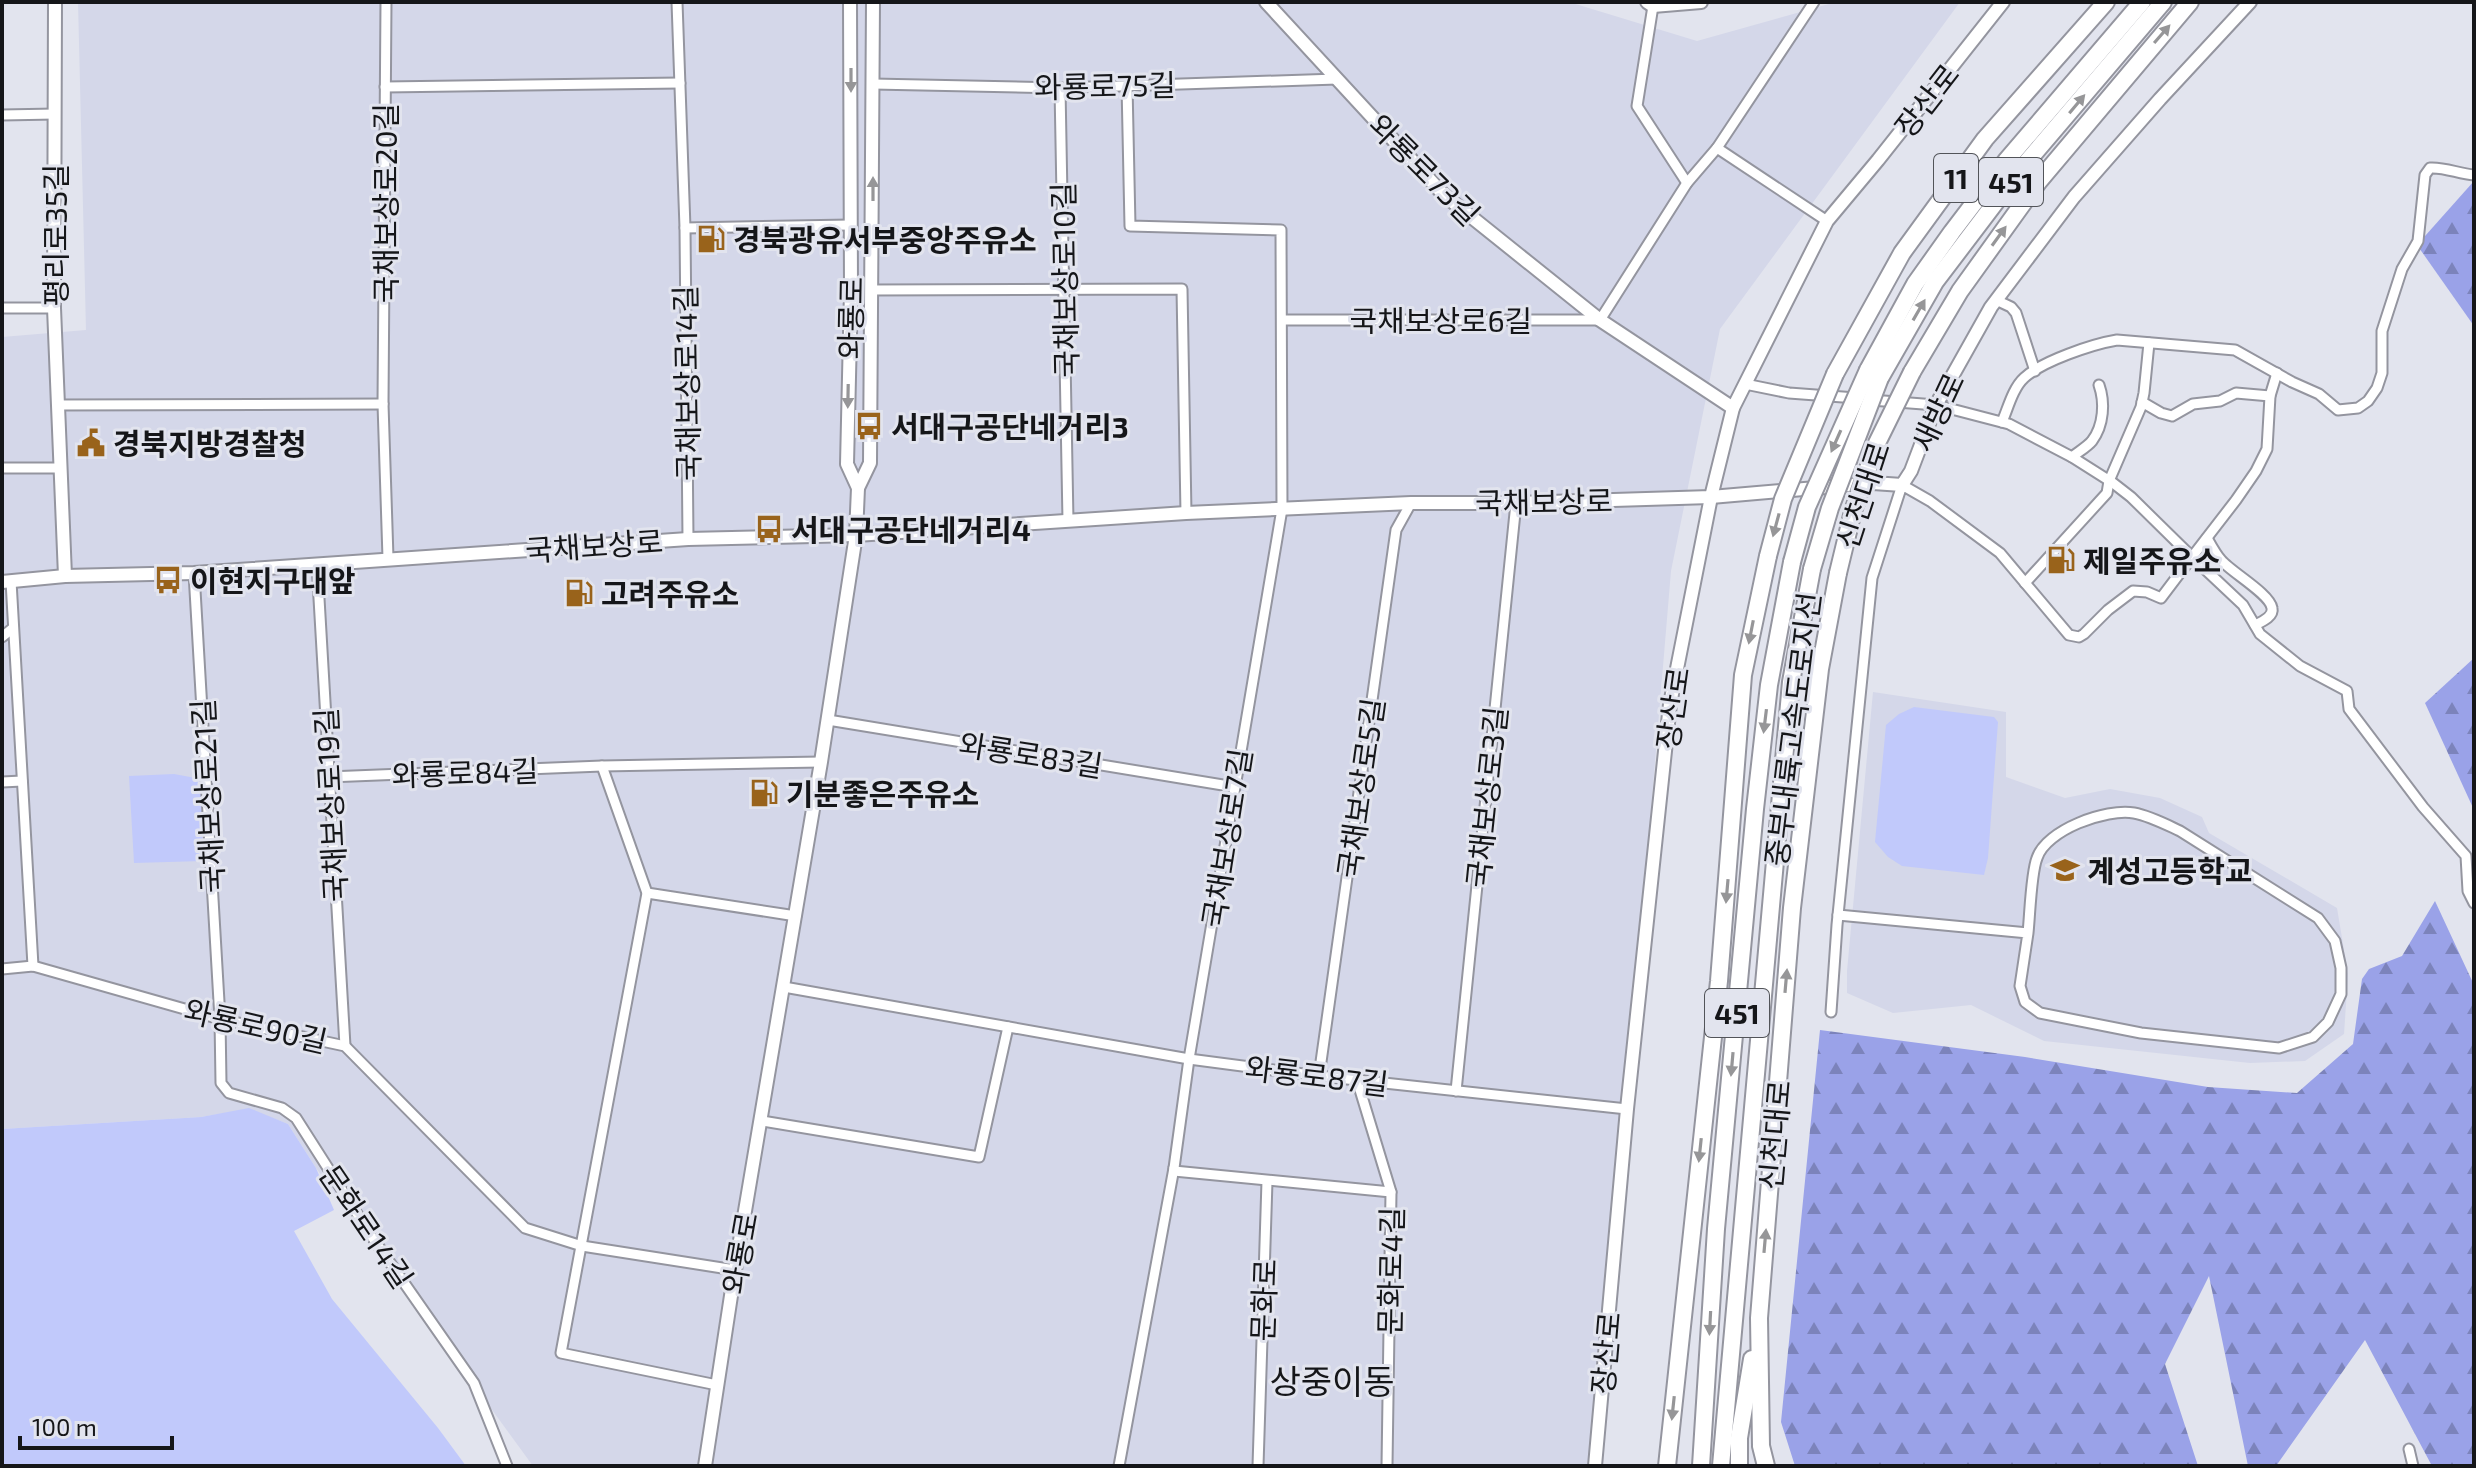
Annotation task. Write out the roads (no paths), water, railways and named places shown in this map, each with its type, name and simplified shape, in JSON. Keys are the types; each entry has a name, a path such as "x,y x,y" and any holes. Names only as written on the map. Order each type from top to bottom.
{"highway":[{"name":"11","path":"1668,1462 1719,981 1743,675 1783,499 1835,374 1902,253 1975,151 2106,2"},
{"name":"중부내륙고속도로지선","path":"1701,1466 1716,1229 1755,809 1769,685 1792,562 1807,507 1915,284 2006,161 2142,2"},
{"name":"중부내륙고속도로지선","path":"1721,1466 1791,682 1812,569 1830,508 1874,374 1944,270 2020,170 2163,2"},
{"name":"신천대로","path":"1766,1466 1761,1446 1759,1318 1792,908 1820,669 1853,511 1877,443 1912,372 1960,291 2039,181 2190,2"},
{"path":"1739,1466 1739,1438 1759,1318"}],"main road":[{"name":"평리로35길","path":"55,2 54,308 65,576"},
{"name":"와룡로","path":"850,2 847,464 858,488"},
{"name":"와룡로","path":"705,1466 828,720 856,535 858,488 870,463 873,2"},
{"name":"와룡로73길","path":"1266,2 1444,195 1600,320 1733,408"},
{"path":"1650,4 1701,2"},
{"name":"장산로","path":"1595,1466 1627,1109 1670,704 1711,497 1733,408 1827,221 2003,2"},
{"name":"장산로","path":"1981,30 2012,2"},
{"name":"새방로","path":"1902,485 1911,471 1936,405 1996,300 2074,197 2250,2"},
{"name":"국채보상로","path":"6,582 65,576 194,573 688,539 856,535 1186,513 1411,503 1711,497 1873,483 1902,485"}],"street":[{"name":"국채보상로20길","path":"386,2 383,404 388,558"},
{"name":"국채보상로14길","path":"677,2 685,228 688,539"},
{"path":"1600,320 1687,183 1717,148 1814,2"},
{"path":"1650,4 1637,106 1687,183"},
{"name":"와룡로75길","path":"873,84 1060,88 1337,79"},
{"path":"385,87 680,83"},
{"path":"1127,85 1130,226 1281,230 1282,509"},
{"name":"국채보상로10길","path":"1060,88 1068,521"},
{"path":"2,115 55,114"},
{"path":"1717,148 1827,221"},
{"path":"2002,422 2024,378 2053,361 2117,340 2235,350 2319,394 2338,410 2358,408 2368,401 2377,388 2382,373 2382,331 2402,269 2418,241 2425,175 2430,168 2439,167 2474,175"},
{"path":"685,228 850,225"},
{"path":"1065,289 1182,289 1186,513"},
{"name":"와룡로","path":"872,290 1065,289"},
{"path":"1996,300 2016,313 2035,371"},
{"path":"2,308 54,308"},
{"name":"국채보상로6길","path":"1282,320 1600,320"},
{"path":"2025,583 2107,493 2109,481 2142,402 2149,343"},
{"path":"1902,485 1930,501 2000,553 2069,635 2079,637 2133,591 2147,592 2161,598 2207,538 2256,471 2267,449 2270,396 2277,373"},
{"path":"1745,384 1789,393 1936,405 2002,422 2072,457 2109,481 2131,497 2243,605 2260,634 2300,666 2347,691 2349,709 2423,807 2466,856 2468,891 2474,903"},
{"path":"2072,457 2092,440 2098,426 2105,401 2099,385"},
{"path":"2142,402 2172,416 2193,404 2220,401 2236,393 2270,396"},
{"path":"58,405 383,404"},
{"path":"2,468 59,468"},
{"name":"새방로","path":"1831,1012 1872,578 1902,485"},
{"name":"국채보상로5길","path":"1319,1076 1396,530 1411,503"},
{"name":"국채보상로3길","path":"1456,1091 1516,503"},
{"name":"국채보상로7길","path":"1119,1466 1174,1168 1189,1059 1282,509"},
{"path":"2207,538 2222,561 2262,594 2272,607 2268,618 2255,625"},
{"name":"국채보상로19길","path":"317,564 345,1046"},
{"name":"국채보상로21길","path":"194,573 220,1019"},
{"path":"6,582 13,628 33,966"},
{"path":"2,637 13,628"},
{"name":"와룡로83길","path":"828,720 1235,787"},
{"name":"와룡로84길","path":"328,777 602,766 821,762"},
{"path":"602,766 647,893 561,1353 717,1385"},
{"path":"2,782 22,781"},
{"path":"2132,813 2180,831 2318,918 2335,941 2341,968 2341,994 2328,1022 2313,1037 2279,1048 2127,1030 2040,1013 2025,1002 2020,986 2028,933 2036,858 2048,840 2105,814 2132,813"},
{"path":"647,893 796,916"},
{"path":"1838,915 2028,933"},
{"name":"와룡로90길","path":"2,969 33,966 220,1019 345,1046 525,1228 582,1246 735,1270"},
{"name":"와룡로87길","path":"784,987 1189,1059 1627,1109"},
{"name":"문화로14길","path":"220,1019 221,1083 229,1093 282,1108 296,1118 370,1234 474,1383 507,1466"},
{"path":"762,1121 979,1157 1008,1027"},
{"name":"문화로4길","path":"1357,1080 1391,1192 1387,1466"},
{"path":"1174,1168 1174,1171 1391,1192"},
{"name":"문화로","path":"1258,1466 1267,1181"},
{"path":"2409,1449 2413,1466"}],"place":[{"name":"경북광유서부중앙주유소","path":"711,239"},
{"name":"서대구공단네거리3","path":"869,426"},
{"name":"경북지방경찰청","path":"91,443"},
{"name":"서대구공단네거리4","path":"769,529"},
{"name":"제일주유소","path":"2061,560"},
{"name":"이현지구대앞","path":"168,580"},
{"name":"고려주유소","path":"579,593"},
{"name":"기분좋은주유소","path":"764,793"},
{"name":"계성고등학교","path":"2065,870"}],"district":[{"name":"상중이동","path":"1332,1380"}]}
